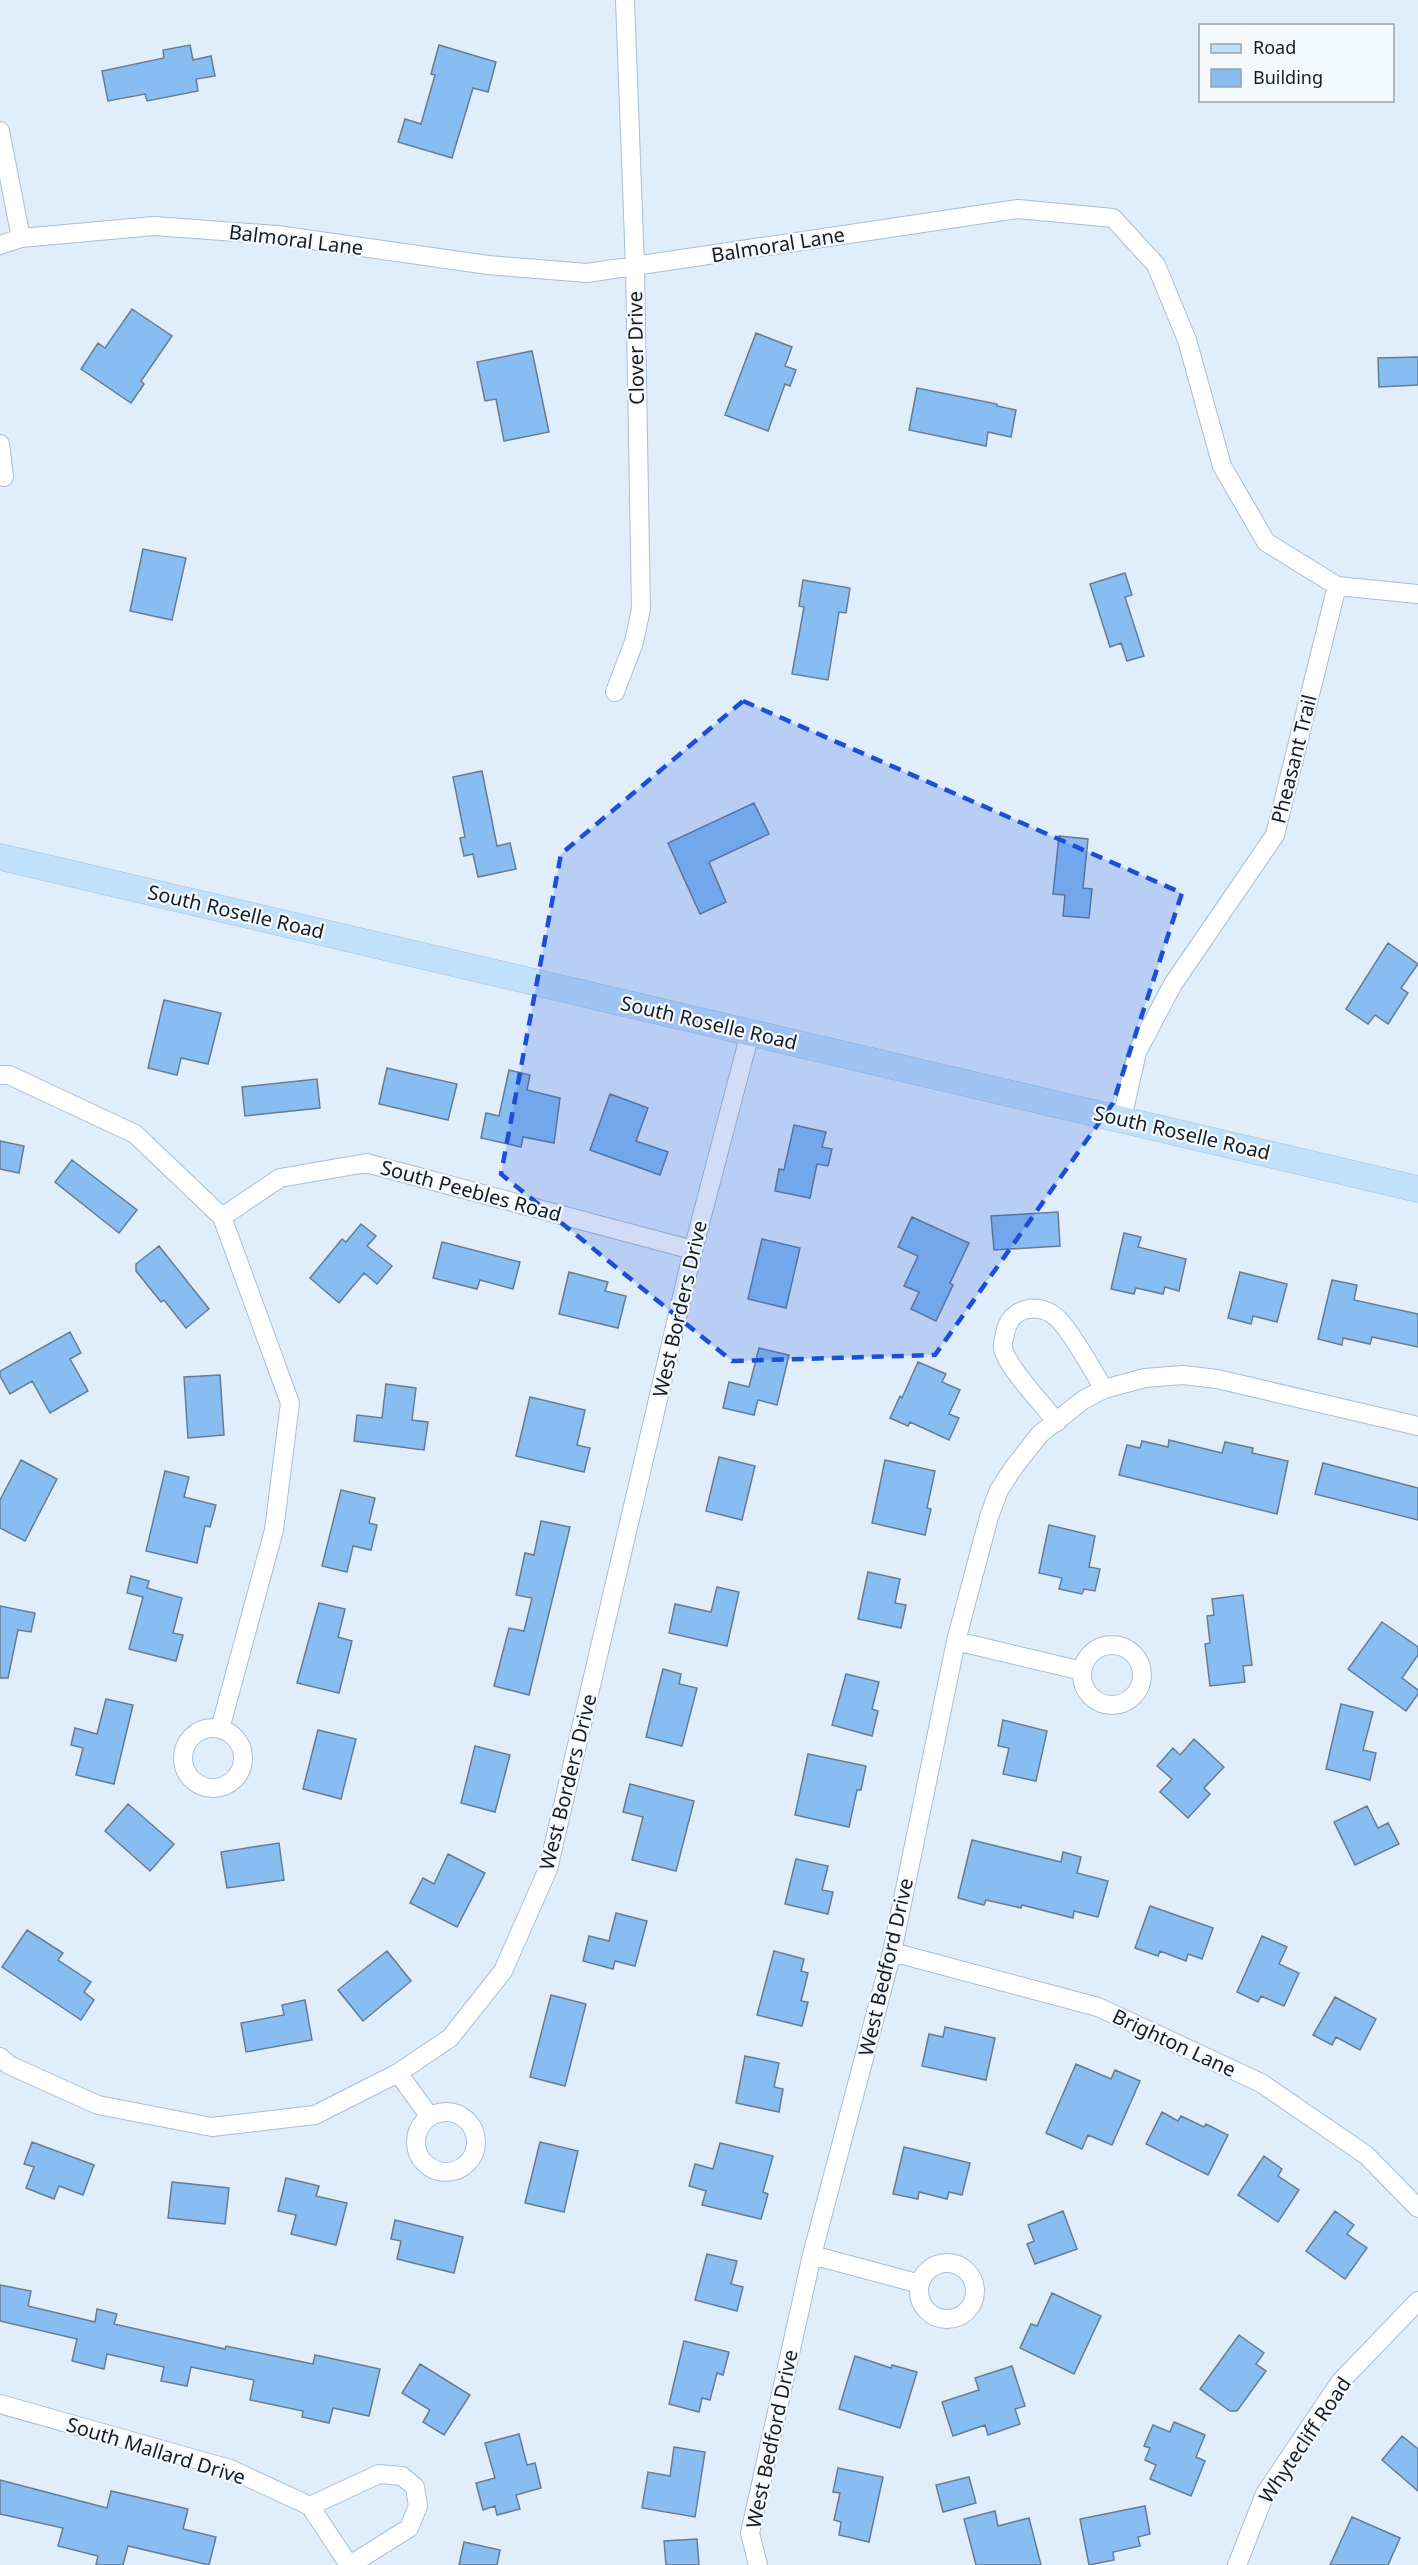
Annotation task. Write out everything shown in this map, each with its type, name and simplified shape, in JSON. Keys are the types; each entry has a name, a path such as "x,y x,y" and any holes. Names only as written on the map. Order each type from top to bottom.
{"main road":[{"name":"South Roselle Road","path":"0,857 1418,1189"}],"street":[{"name":"Clover Drive","path":"615,692 634,642 641,609 635,267 625,0"},
{"path":"0,131 21,238"},
{"name":"Balmoral Lane","path":"0,245 21,238 154,226 277,234 471,262 587,273 1018,209 1113,219 1156,265 1187,339 1222,466 1266,542 1337,586"},
{"path":"0,444 4,477"},
{"path":"1337,586 1418,594"},
{"name":"Pheasant Trail","path":"1122,1119 1137,1052 1173,984 1275,835 1337,586"},
{"name":"West Borders Drive","path":"3,2067 99,2105 212,2127 315,2115 398,2073 450,2038 502,1971 548,1869 693,1250 750,1033"},
{"path":"0,1075 9,1075 135,1134 222,1217 290,1402 274,1530 220,1729"},
{"name":"South Peebles Road","path":"222,1217 280,1178 366,1163 693,1250"},
{"path":"1057,1422 1015,1370 1003,1348 1006,1324 1016,1313 1031,1307 1045,1310 1059,1320 1104,1389"},
{"name":"West Bedford Drive","path":"758,2565 750,2533 812,2255 892,1952 956,1641 989,1517 999,1490 1040,1434 1083,1400 1104,1389 1145,1378 1183,1375 1217,1379 1418,1426"},
{"path":"956,1641 1082,1671"},
{"name":"Brighton Lane","path":"892,1952 1098,2007 1261,2084 1366,2155 1418,2208"},
{"path":"398,2073 430,2117"},
{"path":"812,2255 920,2284"},
{"name":"Whytecliff Road","path":"1237,2565 1265,2494 1340,2382 1418,2301"},
{"name":"South Mallard Drive","path":"0,2404 230,2469 310,2506"},
{"path":"379,2474 402,2476 415,2487 418,2506 409,2528 349,2565 310,2506 379,2474"}],"highlighted area":[{"path":"743,701 1182,893 1113,1103 935,1355 732,1361 501,1174 561,854"}],"building":[{"path":"190,45 193,60 211,56 215,76 196,79 198,91 147,101 145,94 108,101 102,71 164,58 163,50"},
{"path":"439,45 496,62 488,92 473,88 452,158 398,142 405,119 421,124 435,75 431,74"},
{"path":"132,309 172,336 141,381 144,384 131,403 81,369 98,343 105,348"},
{"path":"756,333 792,347 785,366 796,370 790,386 785,384 768,431 725,415"},
{"path":"532,351 549,432 504,441 496,399 485,401 477,362"},
{"path":"1418,357 1418,385 1379,387 1378,358"},
{"path":"917,388 1016,410 1011,437 988,432 986,446 909,430"},
{"path":"143,549 186,558 172,620 130,611"},
{"path":"1125,573 1132,595 1125,597 1144,656 1127,661 1121,643 1110,647 1090,584"},
{"path":"803,580 850,588 846,613 839,612 828,680 792,674 804,607 799,606"},
{"path":"482,771 497,846 510,843 516,869 478,877 473,854 464,856 460,838 465,837 453,777"},
{"path":"754,803 769,834 709,862 726,902 700,914 668,843"},
{"path":"1059,836 1088,839 1083,888 1092,889 1089,918 1063,916 1065,895 1053,894"},
{"path":"1388,943 1418,964 1401,988 1408,993 1388,1024 1375,1015 1368,1024 1346,1009"},
{"path":"164,1000 221,1013 208,1064 181,1058 177,1075 148,1068"},
{"path":"387,1068 457,1084 448,1120 379,1104"},
{"path":"509,1070 530,1075 527,1090 560,1098 554,1143 523,1137 521,1147 481,1138 486,1113 499,1116"},
{"path":"317,1079 320,1108 245,1116 242,1087"},
{"path":"610,1094 648,1108 636,1141 668,1152 660,1175 590,1150"},
{"path":"794,1125 826,1132 822,1147 832,1149 828,1166 817,1164 810,1198 775,1191 779,1169 784,1170"},
{"path":"0,1141 24,1146 19,1173 0,1169"},
{"path":"72,1160 137,1210 119,1233 55,1182"},
{"path":"1058,1212 1060,1246 994,1250 991,1216"},
{"path":"912,1217 969,1243 950,1283 953,1285 936,1321 911,1309 919,1292 904,1286 918,1256 898,1247"},
{"path":"361,1224 376,1236 367,1246 392,1266 377,1284 364,1273 339,1303 310,1278 342,1239 346,1242"},
{"path":"1124,1233 1141,1237 1138,1247 1186,1259 1179,1291 1165,1287 1163,1294 1136,1288 1134,1294 1111,1289"},
{"path":"762,1239 800,1248 786,1308 748,1299"},
{"path":"442,1242 520,1262 513,1289 480,1280 477,1289 433,1278"},
{"path":"159,1246 209,1309 186,1328 164,1300 161,1302 136,1271 136,1264"},
{"path":"569,1272 608,1282 605,1291 626,1296 618,1328 559,1314"},
{"path":"1240,1272 1287,1284 1277,1322 1253,1316 1251,1324 1228,1318"},
{"path":"1332,1280 1357,1285 1354,1300 1418,1314 1418,1347 1372,1337 1370,1344 1343,1338 1342,1345 1318,1339"},
{"path":"70,1332 81,1353 70,1359 88,1391 50,1413 32,1381 10,1394 0,1376 0,1371"},
{"path":"759,1348 789,1355 777,1405 758,1400 754,1415 723,1408 729,1382 749,1387"},
{"path":"918,1362 946,1374 942,1382 960,1390 949,1414 959,1418 949,1440 910,1422 908,1426 890,1418"},
{"path":"220,1375 224,1435 188,1438 184,1377"},
{"path":"386,1384 416,1388 412,1420 428,1422 424,1450 354,1441 357,1415 382,1418"},
{"path":"530,1397 585,1410 577,1445 590,1448 584,1472 516,1456"},
{"path":"1169,1440 1222,1453 1225,1442 1253,1448 1252,1453 1288,1461 1277,1514 1119,1475 1127,1445 1140,1448 1142,1441 1168,1447"},
{"path":"719,1457 755,1466 742,1520 706,1511"},
{"path":"21,1460 57,1479 25,1541 0,1528 0,1500"},
{"path":"885,1460 935,1471 927,1508 931,1509 925,1535 872,1523"},
{"path":"1323,1463 1418,1488 1418,1520 1315,1494"},
{"path":"165,1471 189,1477 184,1497 216,1505 210,1527 205,1526 197,1563 146,1551"},
{"path":"341,1490 375,1498 369,1523 377,1525 371,1550 353,1546 347,1572 322,1566"},
{"path":"541,1521 570,1527 529,1695 494,1686 509,1628 524,1631 532,1598 516,1595 525,1553 534,1555"},
{"path":"1049,1525 1095,1536 1089,1567 1100,1569 1095,1591 1084,1589 1082,1594 1059,1589 1062,1578 1039,1573"},
{"path":"868,1572 900,1579 895,1603 906,1605 901,1628 858,1619"},
{"path":"131,1576 149,1581 147,1588 182,1598 173,1633 183,1635 176,1661 129,1649 143,1597 127,1593"},
{"path":"717,1587 739,1592 727,1646 669,1633 675,1604 711,1612"},
{"path":"1243,1595 1252,1665 1243,1666 1245,1682 1210,1686 1205,1644 1210,1643 1207,1616 1214,1615 1212,1599"},
{"path":"319,1603 345,1609 338,1637 352,1641 339,1693 297,1683"},
{"path":"0,1606 35,1613 31,1632 18,1630 8,1678 0,1678"},
{"path":"1382,1622 1418,1647 1418,1655 1402,1678 1418,1690 1418,1694 1406,1711 1348,1669"},
{"path":"663,1669 681,1674 679,1684 697,1688 682,1746 646,1737"},
{"path":"846,1674 879,1682 872,1709 878,1711 872,1736 832,1725"},
{"path":"106,1699 133,1705 114,1784 76,1775 83,1748 71,1745 75,1728 97,1734"},
{"path":"1341,1704 1373,1712 1363,1750 1376,1753 1370,1780 1326,1769"},
{"path":"1003,1720 1047,1731 1036,1781 1003,1774 1009,1748 998,1746"},
{"path":"318,1730 356,1739 341,1799 303,1789"},
{"path":"1194,1739 1224,1767 1204,1788 1210,1794 1188,1818 1160,1792 1172,1779 1157,1766 1173,1748 1180,1755"},
{"path":"475,1746 510,1755 495,1812 461,1803"},
{"path":"808,1754 866,1766 861,1790 857,1790 849,1827 795,1815"},
{"path":"630,1784 694,1801 676,1871 632,1860 643,1817 623,1812"},
{"path":"128,1804 174,1844 150,1871 105,1831"},
{"path":"1367,1806 1378,1828 1388,1823 1399,1844 1355,1865 1334,1822"},
{"path":"972,1840 1061,1862 1063,1852 1081,1857 1077,1873 1108,1881 1098,1917 1074,1911 1073,1918 1022,1905 1021,1908 986,1900 984,1905 958,1898"},
{"path":"279,1843 284,1880 227,1888 221,1852"},
{"path":"448,1854 485,1873 457,1927 410,1903 423,1878 434,1884"},
{"path":"796,1859 828,1866 822,1890 833,1892 828,1914 785,1904"},
{"path":"1150,1906 1213,1928 1202,1959 1188,1954 1186,1961 1160,1951 1158,1956 1135,1948"},
{"path":"616,1913 647,1921 635,1966 615,1961 613,1969 583,1961 589,1936 609,1941"},
{"path":"27,1930 63,1953 58,1960 91,1982 84,1992 94,2000 81,2020 2,1967"},
{"path":"1262,1936 1287,1947 1279,1964 1299,1973 1284,2006 1261,1996 1258,2002 1237,1992"},
{"path":"387,1951 411,1981 363,2021 338,1990"},
{"path":"774,1951 804,1959 801,1971 808,1973 801,2001 808,2002 802,2026 757,2015"},
{"path":"551,1995 586,2004 565,2086 530,2077"},
{"path":"1335,1997 1376,2019 1360,2050 1336,2037 1332,2045 1313,2035"},
{"path":"305,2000 312,2040 246,2052 241,2023 284,2015 282,2005"},
{"path":"945,2027 995,2038 986,2080 922,2066 929,2034 943,2037"},
{"path":"745,2056 779,2063 774,2087 783,2089 779,2112 736,2103"},
{"path":"1076,2064 1111,2079 1115,2070 1140,2081 1112,2145 1088,2135 1082,2149 1046,2133"},
{"path":"1162,2112 1178,2121 1181,2116 1204,2127 1206,2124 1228,2135 1208,2175 1146,2144"},
{"path":"32,2142 94,2165 83,2195 59,2186 54,2199 26,2188 34,2167 24,2164"},
{"path":"540,2142 578,2151 564,2212 525,2203"},
{"path":"720,2143 773,2156 763,2192 768,2194 761,2219 702,2205 706,2191 689,2186 695,2164 713,2169"},
{"path":"904,2147 970,2163 962,2195 949,2192 947,2199 919,2192 918,2199 893,2194"},
{"path":"1264,2156 1282,2169 1278,2176 1299,2190 1278,2222 1238,2195"},
{"path":"286,2178 319,2186 316,2196 347,2203 336,2245 291,2234 296,2215 278,2211"},
{"path":"172,2182 229,2188 225,2224 168,2218"},
{"path":"1063,2211 1077,2249 1035,2264 1027,2244 1034,2241 1028,2225"},
{"path":"1335,2211 1354,2225 1347,2234 1367,2248 1345,2279 1306,2251"},
{"path":"395,2220 463,2237 454,2273 397,2259 401,2241 391,2239"},
{"path":"707,2254 737,2261 731,2284 743,2287 737,2311 695,2300"},
{"path":"0,2285 31,2291 28,2306 95,2322 97,2309 117,2314 114,2324 225,2349 226,2346 313,2364 315,2355 380,2369 369,2416 333,2408 329,2423 302,2417 303,2411 250,2400 254,2380 191,2367 187,2386 161,2381 164,2367 107,2354 104,2369 72,2361 77,2339 0,2321"},
{"path":"1052,2293 1101,2316 1074,2374 1020,2348 1031,2324 1037,2326"},
{"path":"1239,2335 1264,2353 1256,2364 1266,2371 1237,2411 1230,2411 1200,2389"},
{"path":"684,2341 729,2352 723,2375 717,2373 710,2400 702,2398 699,2412 669,2404"},
{"path":"855,2356 891,2368 892,2365 917,2372 900,2428 839,2409"},
{"path":"420,2364 470,2395 444,2435 423,2422 430,2410 402,2393"},
{"path":"1012,2366 1025,2406 1015,2409 1020,2424 988,2435 985,2425 953,2436 942,2402 979,2390 975,2378"},
{"path":"1174,2422 1205,2435 1196,2457 1205,2461 1191,2496 1150,2479 1156,2465 1145,2460 1150,2448 1144,2446 1153,2425 1170,2432"},
{"path":"519,2434 527,2465 535,2463 541,2488 516,2495 520,2509 497,2515 495,2506 483,2510 476,2483 495,2478 485,2443"},
{"path":"1402,2436 1418,2449 1418,2491 1382,2460"},
{"path":"674,2447 705,2452 695,2517 642,2508 648,2472 670,2476"},
{"path":"838,2468 883,2477 869,2542 839,2535 841,2522 834,2520 840,2493 833,2492"},
{"path":"969,2477 976,2503 943,2512 936,2485"},
{"path":"0,2480 107,2508 111,2491 188,2509 183,2529 216,2537 209,2565 128,2546 123,2565 96,2565 98,2556 58,2546 63,2528 0,2514"},
{"path":"1145,2506 1150,2534 1138,2537 1140,2546 1113,2552 1114,2560 1089,2565 1080,2519"},
{"path":"995,2511 998,2526 1029,2518 1041,2565 976,2565 964,2519"},
{"path":"1352,2517 1400,2538 1388,2565 1330,2565"},
{"path":"697,2539 699,2565 666,2565 664,2541"},
{"path":"464,2542 500,2550 497,2565 459,2565"}]}
